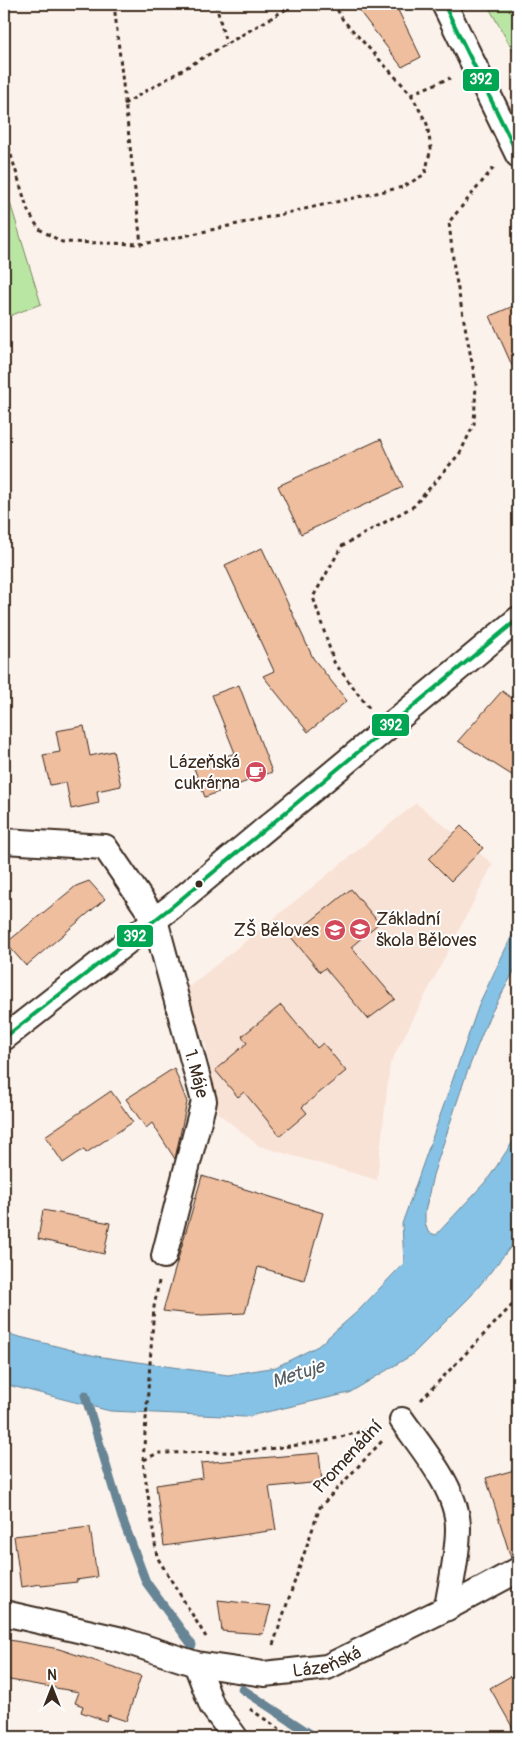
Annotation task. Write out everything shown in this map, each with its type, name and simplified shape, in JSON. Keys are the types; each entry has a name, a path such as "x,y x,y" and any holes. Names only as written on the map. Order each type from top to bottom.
{"street":[{"path":"444,4 516,150"},
{"path":"4,1038 154,920 386,731 518,619"},
{"name":"1. Máje","path":"4,841 106,847 154,920 204,1101 164,1256"},
{"path":"402,1420 437,1469 452,1500 458,1526 448,1608"},
{"name":"Lázeňská","path":"4,1613 122,1640 196,1664 264,1674 327,1667 448,1608 518,1570"},
{"path":"196,1664 212,1706 235,1737"}],"path":[{"path":"114,4 141,244"},
{"path":"216,4 226,44"},
{"path":"124,104 295,4"},
{"path":"4,132 28,211 39,229 62,242 141,244 403,187 425,174 431,148 427,124 411,94 343,20 334,4"},
{"path":"411,94 474,68"},
{"path":"386,731 334,662 313,596 342,546 414,506 460,453 474,424 476,384 454,268 449,222 516,150"},
{"name":"Promenádní","path":"264,1674 320,1507 518,1299"},
{"path":"154,1307 143,1461 157,1557 224,1668"},
{"path":"143,1461 158,1453 247,1452 326,1441 402,1420"}],"shaded area":[{"name":"Základní škola Běloves","path":"416,803 493,864 390,1064 377,1180 259,1146 219,1114 205,1042 180,994"}],"green space":[{"path":"487,4 518,4 518,60"},
{"path":"4,183 41,304 4,318"}],"water":[{"name":"Metuje","path":"518,923 518,964 489,1017 466,1075 433,1175 425,1212 425,1223 428,1232 436,1235 488,1179 518,1134 518,1238 471,1296 412,1355 349,1393 245,1417 110,1411 4,1384 4,1333 96,1356 228,1375 276,1367 318,1346 358,1311 404,1263 402,1224 480,1002"}],"building":[{"path":"354,4 395,4 421,57 402,67"},
{"path":"518,304 518,379 490,316"},
{"path":"381,439 403,487 301,534 278,486"},
{"path":"262,548 313,658 347,701 308,732 263,676 274,671 225,565"},
{"path":"239,685 272,772 205,797 194,768 235,753 212,695"},
{"path":"502,691 518,703 518,779 458,741"},
{"path":"84,726 90,756 113,751 121,786 97,791 99,803 71,809 66,782 50,785 43,755 60,752 56,731"},
{"path":"461,826 483,848 451,881 429,859"},
{"path":"89,881 105,899 26,966 6,943 76,886"},
{"name":"ZŠ Běloves","path":"351,889 379,923 351,947 395,999 368,1019 325,968 320,972 291,937"},
{"path":"281,1005 317,1048 323,1043 346,1071 302,1107 307,1113 280,1136 244,1092 238,1097 215,1070 247,1043 242,1036"},
{"path":"174,1068 187,1102 175,1159 152,1123 146,1128 126,1099"},
{"path":"111,1091 133,1122 86,1153 84,1149 63,1163 45,1136"},
{"path":"202,1176 323,1213 304,1280 258,1267 245,1313 202,1315 163,1311"},
{"path":"43,1210 110,1223 104,1254 38,1239"},
{"path":"319,1453 322,1482 269,1487 276,1530 164,1546 156,1485 203,1478 201,1463"},
{"path":"518,1469 518,1556 511,1558 486,1478"},
{"path":"90,1527 97,1577 76,1580 77,1582 21,1587 14,1536"},
{"path":"218,1600 271,1606 263,1634 222,1631"},
{"path":"4,1639 59,1649 141,1676 126,1721 108,1715 106,1721 81,1712 83,1706 75,1703 79,1692 4,1679"},
{"path":"518,1672 518,1737 490,1688"}],"waterway":[{"path":"85,1395 122,1518 146,1582 192,1645"},
{"path":"242,1689 315,1737"}],"transit line":[{"name":"392","path":"444,4 518,155"},
{"name":"392","path":"4,1038 174,905 518,619"}],"place":[{"name":"Lázeňská cukrárna","path":"256,772"},
{"name":"Základní škola Běloves","path":"360,929"},
{"name":"ZŠ Běloves","path":"335,930"}]}
